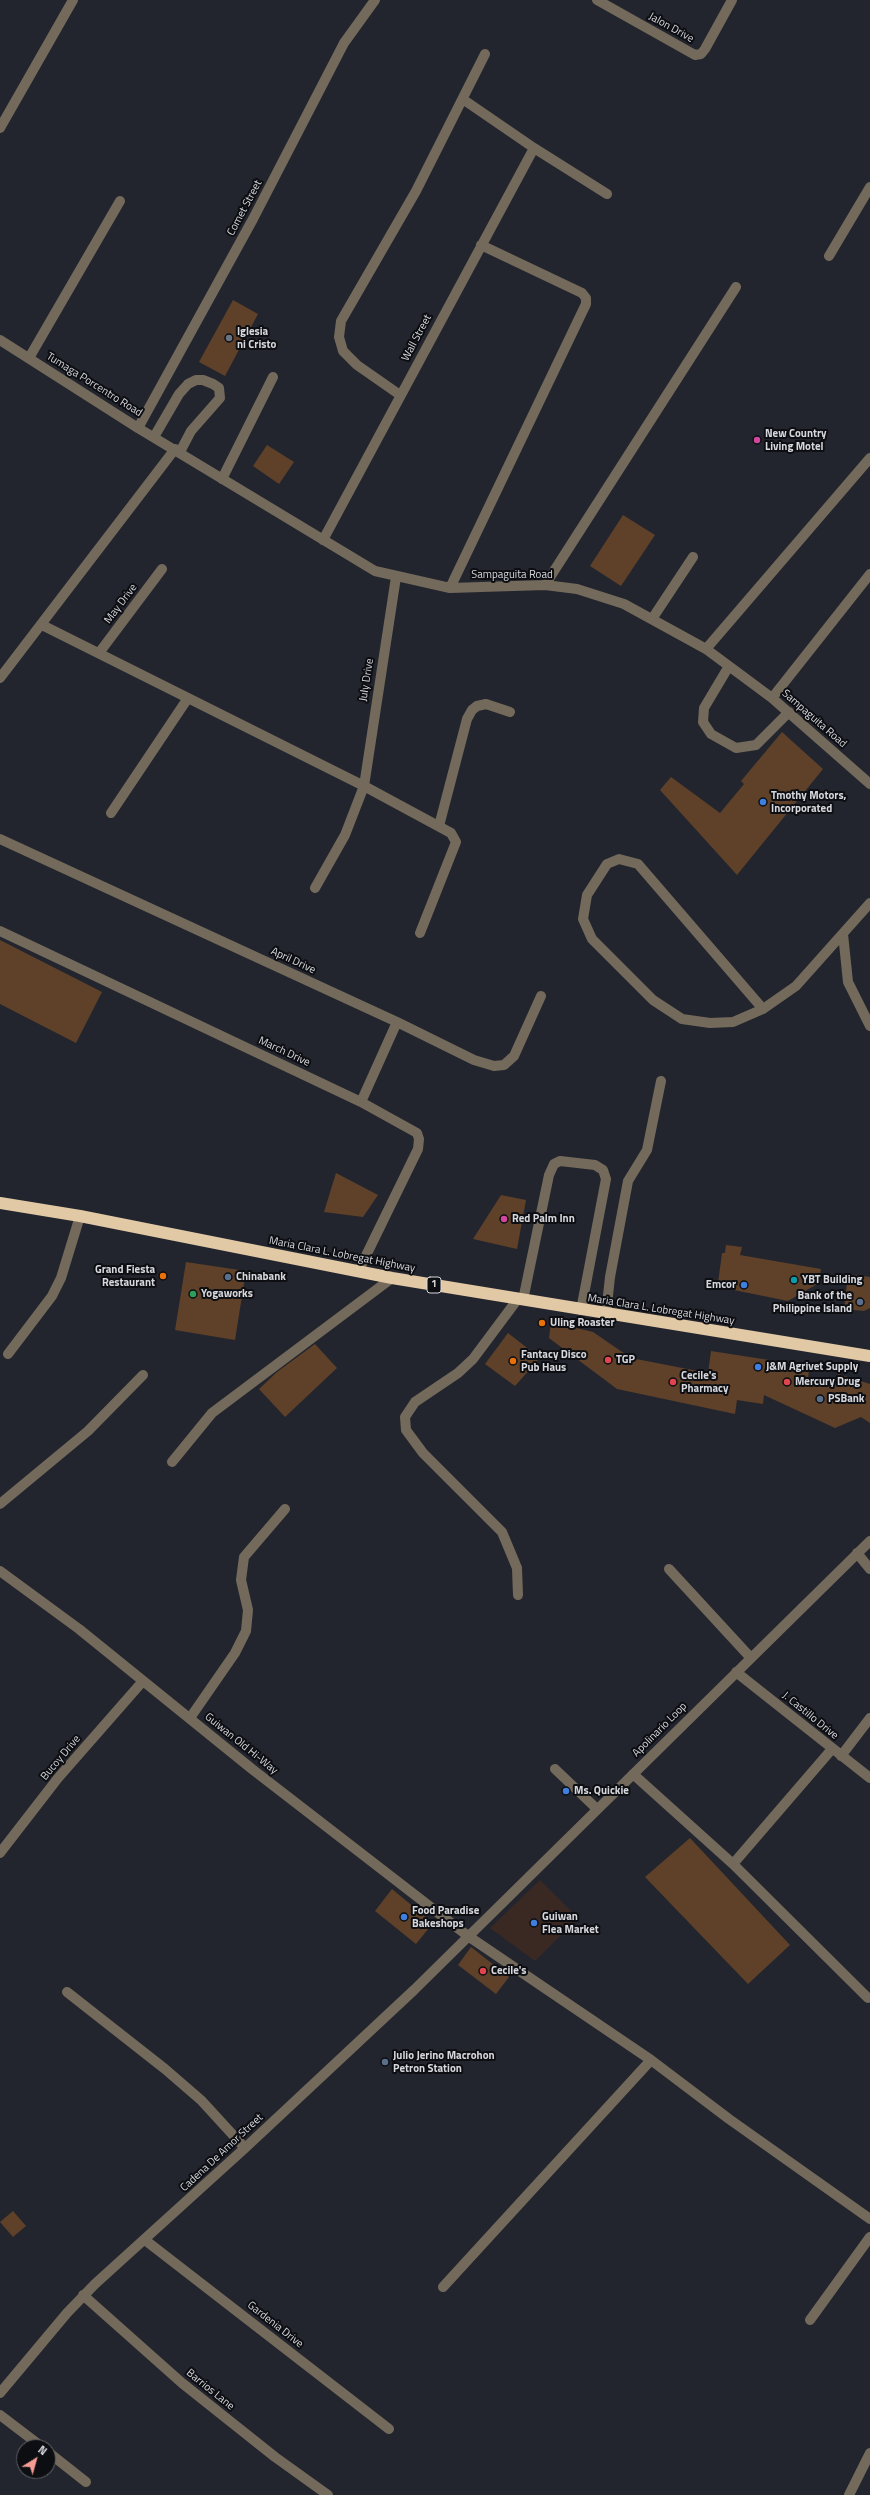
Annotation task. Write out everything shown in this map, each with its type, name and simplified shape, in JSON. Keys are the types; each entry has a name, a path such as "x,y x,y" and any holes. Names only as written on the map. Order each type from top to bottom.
{"highway":[{"name":"Maria Clara L. Lobregat Highway","path":"0,1203 80,1216 392,1278 870,1356"}],"street":[{"path":"0,128 73,0"},
{"name":"Comet Street","path":"138,428 253,219 344,43 374,0"},
{"name":"Jalon Drive","path":"597,0 695,55 702,54 732,0"},
{"path":"400,395 357,365 342,351 339,337 341,321 416,191 464,100 485,54"},
{"path":"464,100 534,148 607,194"},
{"name":"Wall Street","path":"323,540 534,148"},
{"path":"829,256 870,188"},
{"path":"29,358 120,201"},
{"path":"450,588 586,304 586,298 582,293 481,245"},
{"path":"545,585 736,287"},
{"name":"Tumaga Porcentro Road","path":"0,340 138,428 177,451"},
{"path":"222,479 273,377"},
{"path":"0,678 191,431 220,398 218,388 203,380 196,380 188,384 179,394 154,437"},
{"name":"Sampaguita Road","path":"177,451 375,571 396,577 450,588 545,585 577,589 624,604 706,649 772,698 870,784"},
{"path":"706,649 802,540 870,458"},
{"path":"652,619 693,557"},
{"name":"May Drive","path":"98,653 162,568"},
{"path":"772,698 870,574"},
{"name":"July Drive","path":"315,888 345,835 364,786 396,577"},
{"path":"42,625 364,786 451,832 456,842 420,933"},
{"path":"729,666 704,708 703,722 711,734 736,748 756,745 789,712"},
{"path":"111,813 188,698"},
{"path":"439,826 467,719 472,710 477,706 486,704 510,712"},
{"name":"April Drive","path":"0,839 397,1022 474,1060 494,1066 504,1065 514,1056 541,996"},
{"path":"763,1009 638,864 619,860 607,864 587,895 583,919 592,939 653,1000 682,1019 710,1023 733,1022 763,1009 796,986 870,903"},
{"name":"March Drive","path":"0,931 361,1102 412,1129 420,1139 418,1149 358,1272"},
{"path":"843,934 848,982 870,1026"},
{"path":"361,1102 397,1022"},
{"path":"606,1314 610,1277 628,1181 647,1150 661,1081"},
{"path":"518,1595 517,1568 502,1532 423,1453 406,1430 405,1417 415,1402 458,1373 472,1359 520,1300 549,1175 554,1164 560,1161 594,1165 603,1170 606,1179 581,1310"},
{"path":"8,1354 52,1296 61,1278 80,1216"},
{"path":"172,1462 212,1413 392,1278"},
{"path":"0,1504 88,1431 143,1374"},
{"path":"190,1718 235,1653 246,1630 248,1610 241,1580 244,1557 285,1509"},
{"name":"Apolinario Loop","path":"468,1936 870,1541"},
{"path":"857,1553 870,1569"},
{"path":"669,1569 750,1658"},
{"name":"Guiwan Old Hi-Way","path":"0,1571 79,1629 142,1681 468,1936 651,2060 729,2119 868,2214"},
{"name":"J. Castillo Drive","path":"736,1672 870,1778"},
{"name":"Bucoy Drive","path":"0,1853 58,1778 142,1681"},
{"path":"841,1756 870,1718"},
{"path":"733,1864 832,1749"},
{"path":"554,1769 597,1809"},
{"path":"633,1774 733,1864 868,1998"},
{"name":"Cadena De Amor Street","path":"0,2393 84,2295 245,2148 468,1936"},
{"path":"67,1992 165,2068 202,2101 245,2148"},
{"path":"443,2287 651,2060"},
{"path":"810,2320 870,2237"},
{"name":"Gardenia Drive","path":"145,2240 389,2429"},
{"name":"Barrios Lane","path":"84,2295 182,2383 276,2457 328,2495"},
{"path":"0,2415 32,2439"},
{"path":"849,2495 870,2453"},
{"path":"56,2458 86,2482"}],"shaded area":[{"name":"Guiwan Flea Market","path":"540,1880 578,1918 535,1961 490,1928"}],"building":[{"name":"Iglesia ni Cristo","path":"233,300 258,314 225,376 199,362"},
{"path":"267,445 294,462 279,484 253,466"},
{"path":"623,515 655,535 621,586 590,566"},
{"name":"Tmothy Motors, Incorporated","path":"782,732 823,769 737,875 660,790 671,777 720,813 744,784 741,781"},
{"path":"0,940 102,992 76,1043 0,1004"},
{"path":"336,1173 378,1195 363,1217 324,1212"},
{"name":"Red Palm Inn","path":"501,1195 526,1200 517,1249 473,1239"},
{"name":"YBT Building","path":"726,1245 742,1247 740,1255 821,1269 819,1283 788,1301 724,1288 718,1283 722,1253 725,1253"},
{"path":"186,1262 246,1271 235,1340 175,1330"},
{"path":"848,1274 870,1277 870,1308 864,1311 844,1309"},
{"path":"551,1322 593,1332 631,1358 708,1373 711,1351 769,1360 769,1364 809,1369 808,1380 837,1384 838,1374 870,1384 870,1423 861,1417 835,1428 764,1395 763,1404 737,1400 735,1414 617,1389 549,1338"},
{"name":"Fantacy Disco Pub Haus","path":"508,1333 540,1358 515,1386 485,1364"},
{"path":"315,1344 337,1368 285,1417 259,1389 277,1372"},
{"path":"690,1838 790,1945 748,1984 645,1877"},
{"name":"Food Paradise Bakeshops","path":"392,1889 433,1923 416,1944 375,1911"},
{"name":"Cecile's","path":"471,1947 509,1977 496,1994 458,1965"},
{"path":"13,2211 26,2226 13,2237 0,2222"}],"place":[{"name":"Iglesia ni Cristo","path":"229,338"},
{"name":"New Country Living Motel","path":"757,440"},
{"name":"Tmothy Motors, Incorporated","path":"763,802"},
{"name":"Red Palm Inn","path":"504,1219"},
{"name":"Grand Fiesta Restaurant","path":"163,1276"},
{"name":"Chinabank","path":"228,1277"},
{"name":"YBT Building","path":"794,1280"},
{"name":"Emcor","path":"744,1285"},
{"name":"Yogaworks","path":"193,1294"},
{"name":"Bank of the Philippine Island","path":"860,1302"},
{"name":"Uling Roaster","path":"542,1323"},
{"name":"TGP","path":"608,1360"},
{"name":"Fantacy Disco Pub Haus","path":"513,1361"},
{"name":"J&M Agrivet Supply","path":"758,1367"},
{"name":"Cecile's Pharmacy","path":"673,1382"},
{"name":"Mercury Drug","path":"787,1382"},
{"name":"PSBank","path":"820,1399"},
{"name":"Ms. Quickie","path":"566,1791"},
{"name":"Food Paradise Bakeshops","path":"404,1917"},
{"name":"Guiwan Flea Market","path":"534,1923"},
{"name":"Cecile's","path":"483,1971"},
{"name":"Julio Jerino Macrohon Petron Station","path":"385,2062"}]}
